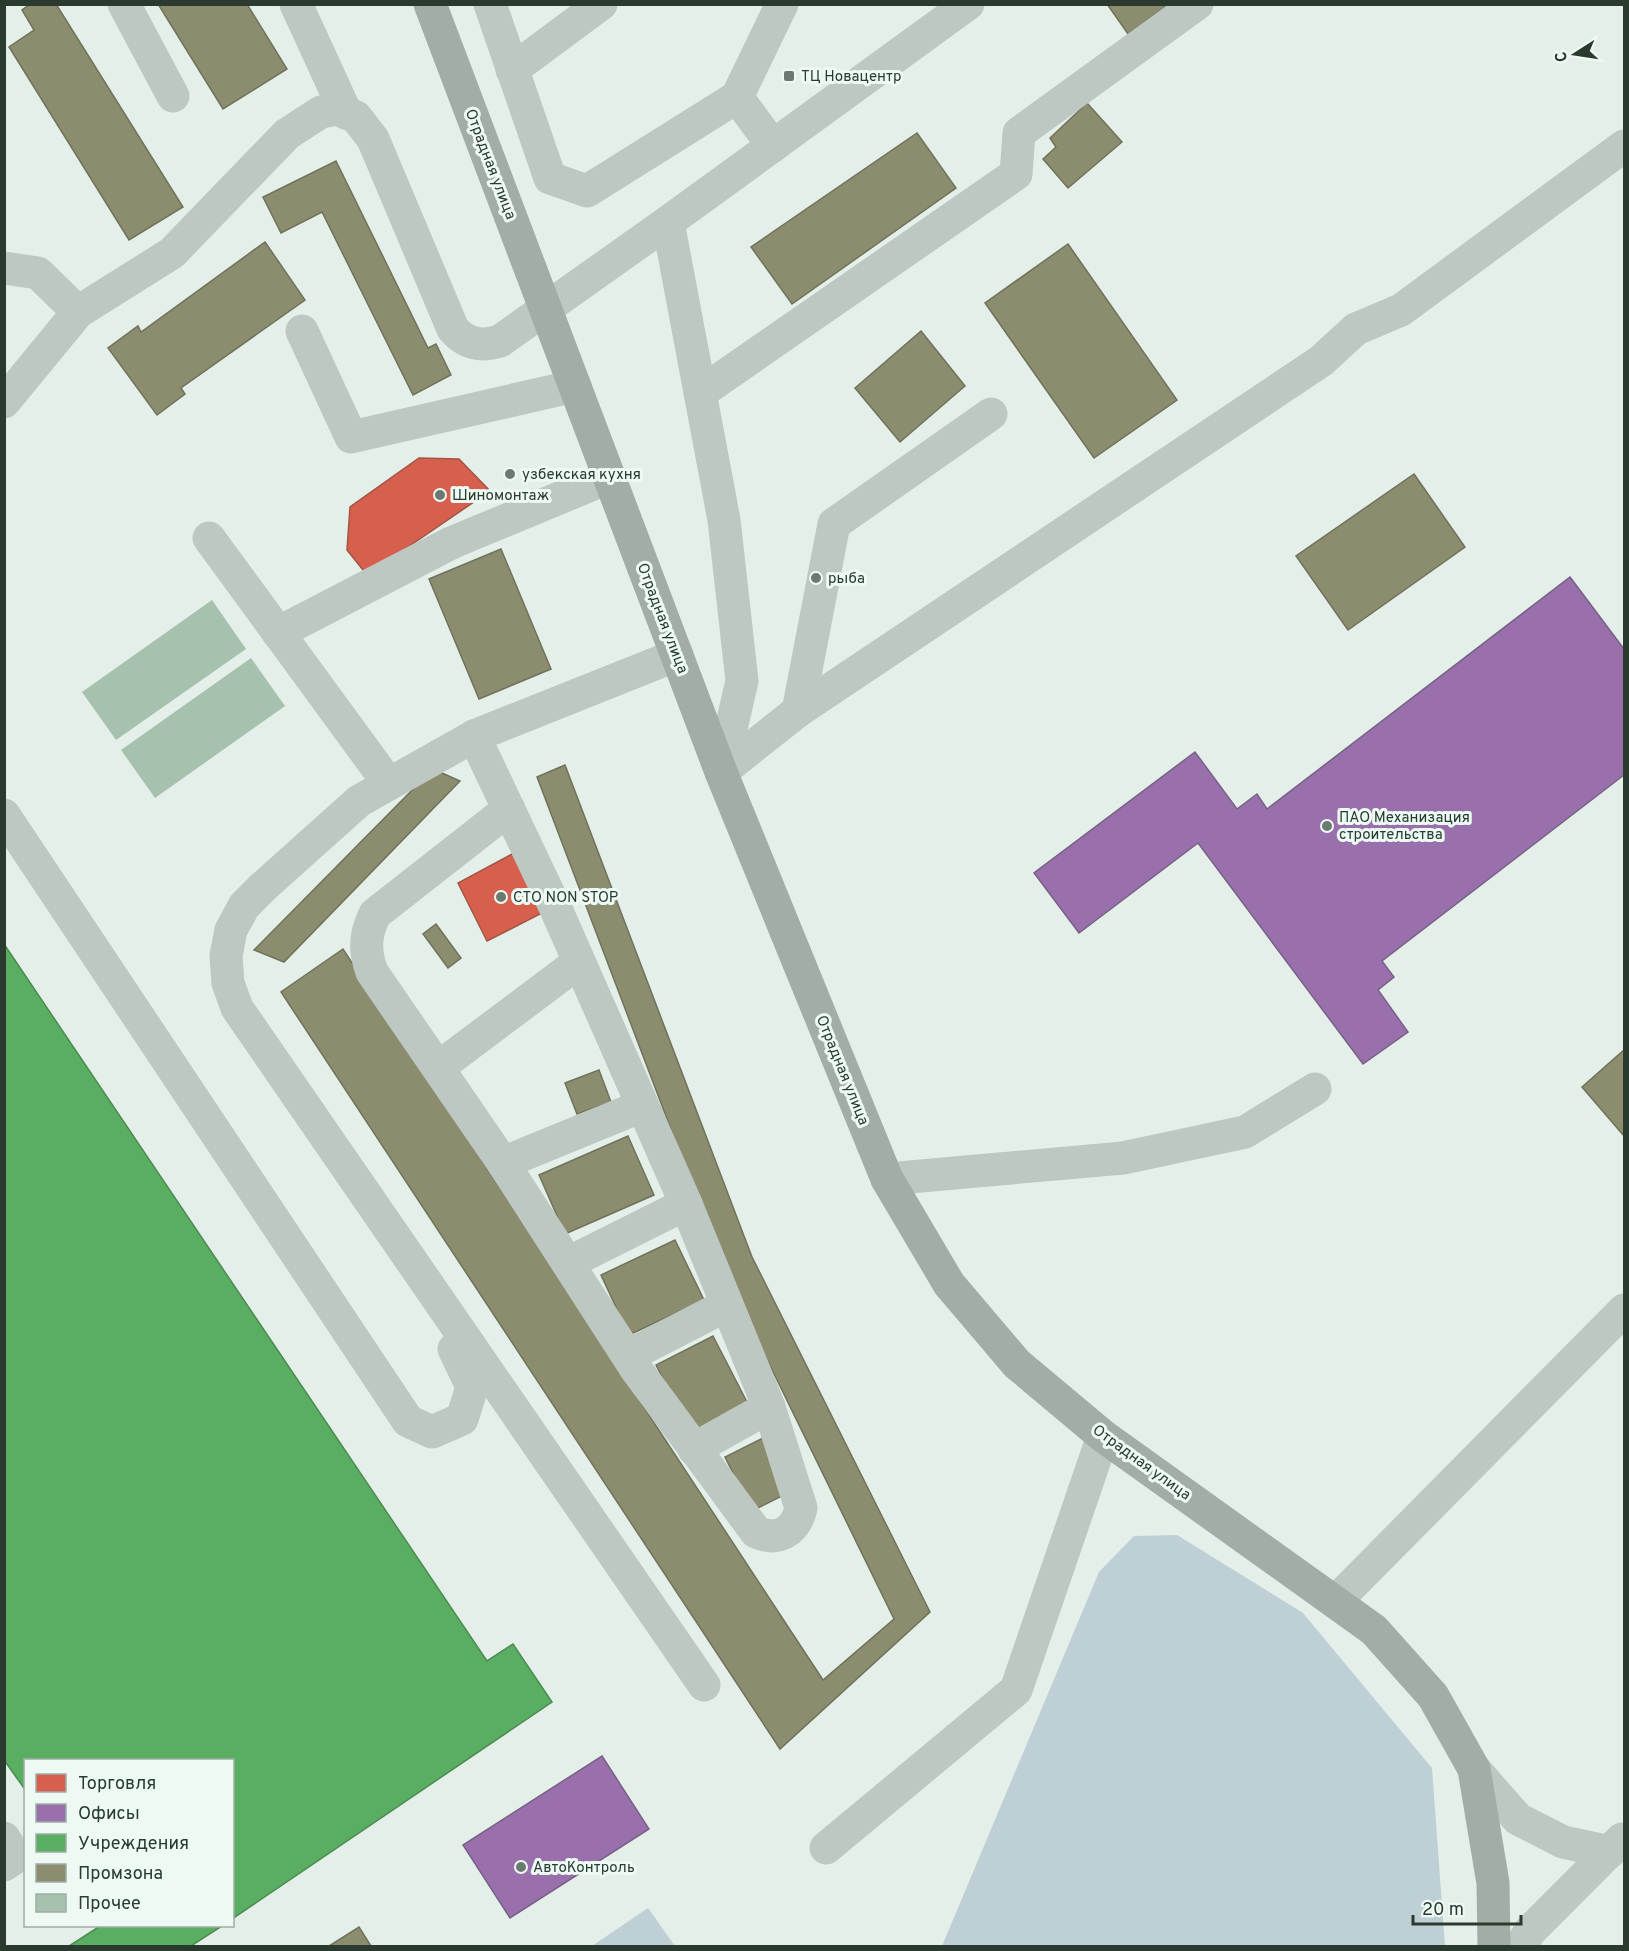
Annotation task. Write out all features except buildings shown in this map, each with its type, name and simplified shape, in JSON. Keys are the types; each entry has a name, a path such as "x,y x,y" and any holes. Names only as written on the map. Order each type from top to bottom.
{"main road":[{"name":"Отрадная улица","path":"430,4 721,772 887,1179 949,1284 1017,1364 1103,1436 1374,1630 1433,1695 1474,1769 1492,1883 1494,1947"}],"lane":[{"path":"124,4 173,96"},
{"path":"296,4 346,113"},
{"path":"490,4 550,178 588,191 737,98 782,4"},
{"path":"512,70 601,4"},
{"path":"4,402 78,312 172,253 287,134 321,112 337,108 356,117 373,139 449,319 460,336 469,342 490,344 500,341 546,309 968,4"},
{"path":"700,393 1016,174 1019,133 1197,4"},
{"path":"737,98 773,146"},
{"path":"721,772 798,711 1321,361 1356,329 1401,310 1624,146"},
{"path":"668,222 724,520 742,681 721,772"},
{"path":"4,268 38,273 78,312"},
{"path":"302,331 351,437 575,386"},
{"path":"798,711 834,524 991,414"},
{"path":"278,633 451,543 610,477"},
{"path":"209,538 389,784"},
{"path":"677,655 474,736 359,801 262,887 244,906 231,930 226,956 228,983 237,1008 704,1685"},
{"path":"474,736 509,809 579,962 686,1204 769,1407 801,1509 795,1525 789,1531 772,1536 756,1532 694,1449 628,1356 503,1163 372,972 365,942 368,927 375,914 509,809"},
{"path":"4,815 408,1421 432,1432 462,1419 472,1388 418,1272"},
{"path":"438,1066 579,962"},
{"path":"887,1179 1134,1156 1245,1132 1314,1089"},
{"path":"503,1163 642,1106"},
{"path":"568,1263 686,1204"},
{"path":"628,1356 727,1305"},
{"path":"1335,1602 1624,1310"},
{"path":"694,1449 769,1407"},
{"path":"826,1848 1016,1690 1103,1436"},
{"path":"1474,1769 1518,1819 1563,1842 1617,1845"},
{"path":"4,1838 16,1857 4,1865"},
{"path":"1521,1947 1530,1931 1617,1845"}],"shaded area":[{"path":"1177,1535 1303,1613 1432,1768 1445,1946 942,1946 1099,1572 1134,1536"},
{"path":"648,1908 675,1946 592,1946"}],"place":[{"name":"ТЦ Новацентр","path":"789,76"},
{"name":"узбекская кухня","path":"510,474"},
{"name":"Шиномонтаж","path":"440,495"},
{"name":"рыба","path":"816,578"},
{"name":"ПАО Механизация строительства","path":"1327,826"},
{"name":"СТО NON STOP","path":"501,897"},
{"name":"АвтоКонтроль","path":"521,1867"}]}
